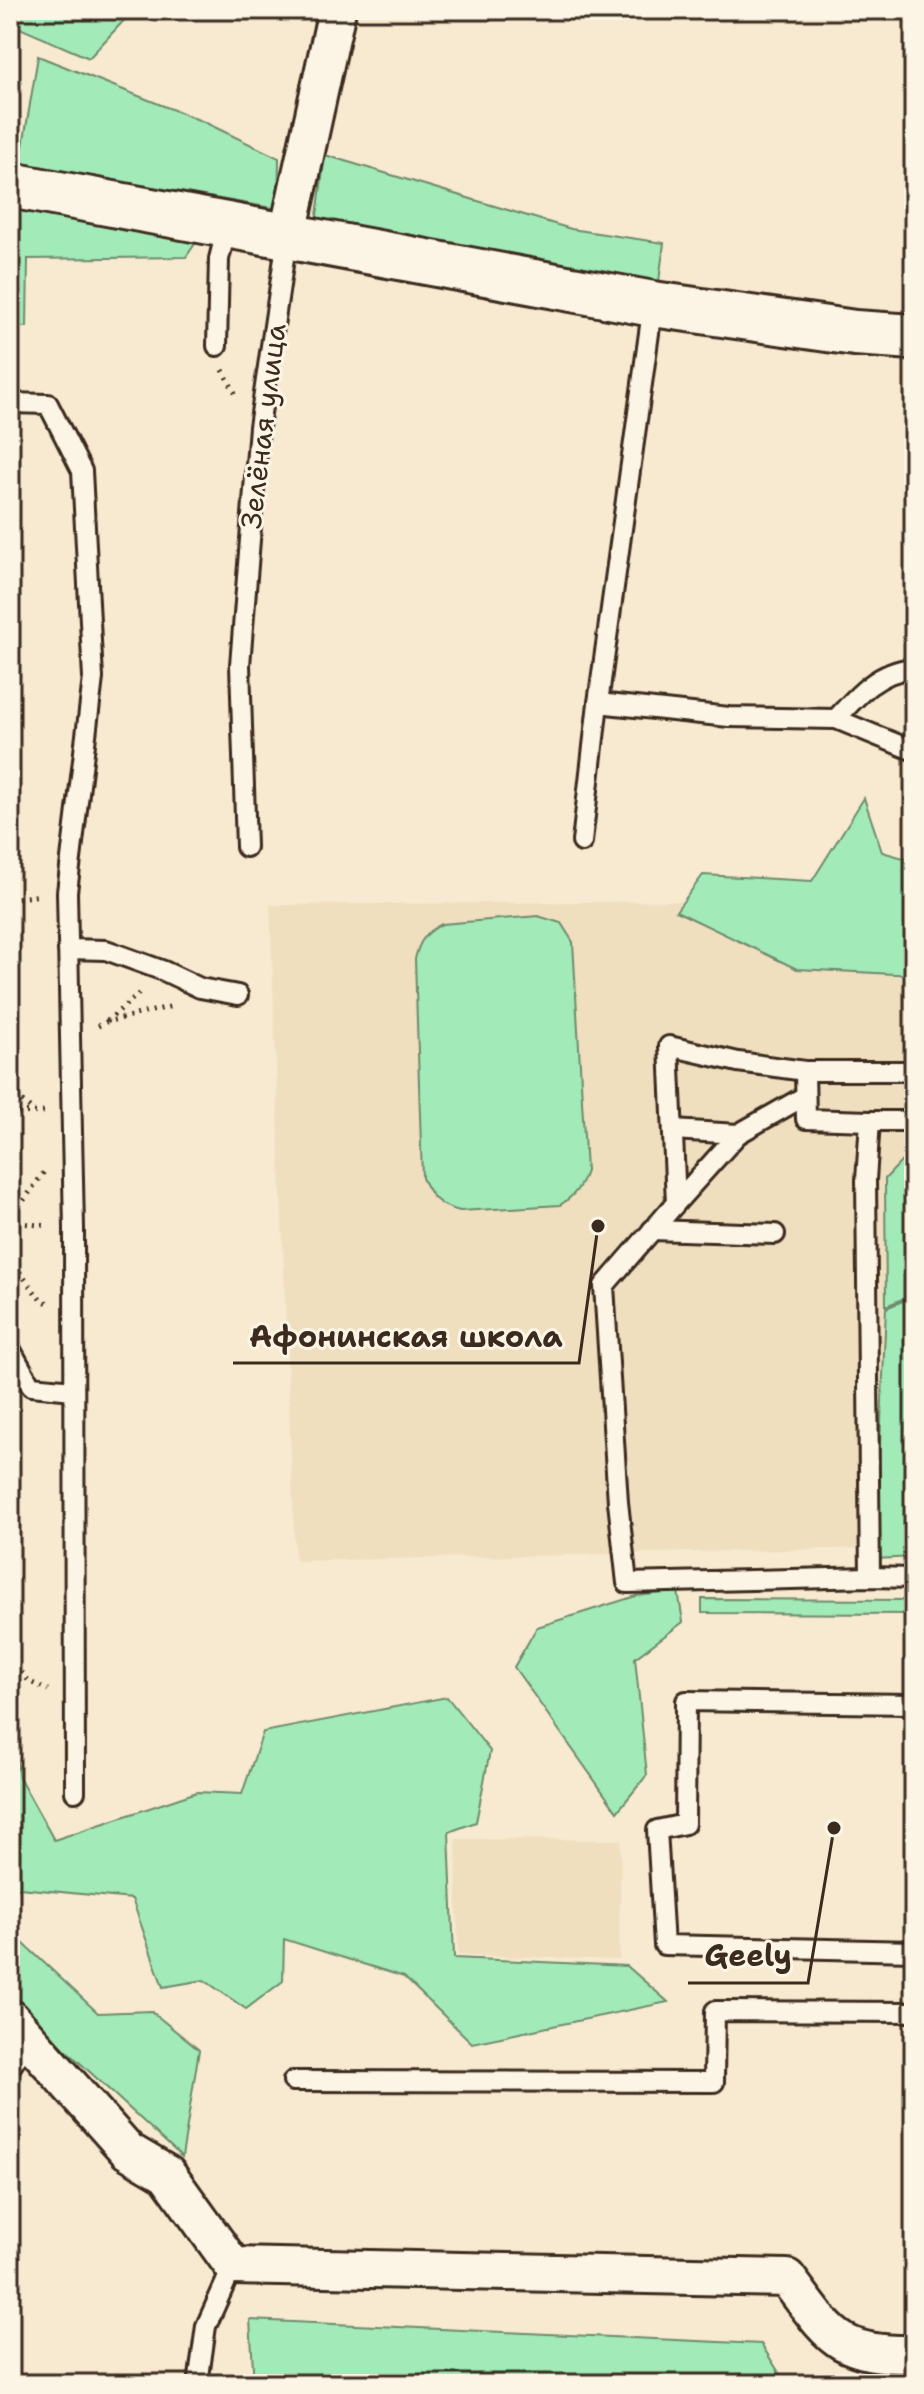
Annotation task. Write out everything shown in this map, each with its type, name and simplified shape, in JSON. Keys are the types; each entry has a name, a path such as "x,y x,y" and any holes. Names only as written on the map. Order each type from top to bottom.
{"street":[{"name":"Зелёная улица","path":"287,238 337,10"},
{"path":"10,185 653,304 855,333 914,337"},
{"path":"16,2042 128,2151 167,2174 233,2266 787,2278 828,2332 852,2348 883,2355 914,2354"}],"lane":[{"path":"217,346 219,259 227,227"},
{"name":"Зелёная улица","path":"246,847 240,665 259,427 287,238"},
{"path":"582,842 653,304"},
{"path":"10,403 48,404 82,471 93,678 67,892 74,1228 75,1792"},
{"path":"836,719 862,690 883,676 914,668"},
{"path":"598,703 729,717 836,719 914,751"},
{"path":"68,949 106,950 200,988 238,995"},
{"path":"676,1203 669,1046 738,1062 805,1071 914,1071"},
{"path":"805,1071 806,1119 914,1121"},
{"path":"805,1096 738,1134 604,1286 618,1502 627,1583 914,1578"},
{"path":"870,1121 866,1195 870,1577"},
{"path":"673,1130 738,1134"},
{"path":"652,1230 775,1234"},
{"path":"10,1348 31,1386 74,1390"},
{"path":"914,1704 686,1701 685,1824 657,1830 664,1945 914,1951"},
{"path":"293,2081 714,2082 715,2011 914,2012"},
{"path":"198,2384 206,2326 233,2266"}],"path":[{"path":"70,1042 106,1022 164,971"},
{"path":"106,1022 179,1004 200,988"},
{"path":"10,1091 35,1112"},
{"path":"10,1113 71,1111"},
{"path":"72,1133 10,1221 74,1228"},
{"path":"10,1259 40,1299 74,1316"},
{"path":"10,1661 30,1682 75,1703"}],"shaded area":[{"path":"914,899 914,1547 295,1561 270,905"},
{"path":"456,1839 621,1840 619,1960 458,1955"}],"green space":[{"path":"10,10 127,10 127,17 89,58 15,26 10,22"},
{"path":"38,56 204,122 279,158 278,209 20,164"},
{"path":"325,155 571,229 664,243 657,297 316,223"},
{"path":"14,210 203,232 186,257 28,259 27,327 10,326 10,216"},
{"path":"864,798 882,852 914,861 914,975 797,969 676,911 703,875 812,881"},
{"path":"538,916 561,923 573,942 586,1171 576,1191 560,1205 452,1209 436,1200 422,1178 415,959 424,938 442,924"},
{"path":"914,1148 914,1294 886,1306 885,1179"},
{"path":"914,1296 914,1557 875,1559 886,1308"},
{"path":"678,1591 683,1622 635,1658 647,1775 617,1812 514,1667 537,1627 636,1596"},
{"path":"702,1599 914,1600 914,1614 702,1613"},
{"path":"447,1697 490,1751 476,1822 449,1832 454,1958 627,1966 668,2002 472,2043 404,1977 284,1939 283,1981 246,2009 204,1980 163,1987 132,1899 10,1887 10,1711 19,1777 54,1840 197,1792 242,1794 263,1732"},
{"path":"10,1931 98,2013 151,2011 199,2050 182,2157 65,2049 10,1992"},
{"path":"250,2320 761,2344 785,2382 254,2384"}],"place":[{"name":"Афонинская школа","path":"598,1226"},
{"name":"Geely","path":"834,1828"}]}
